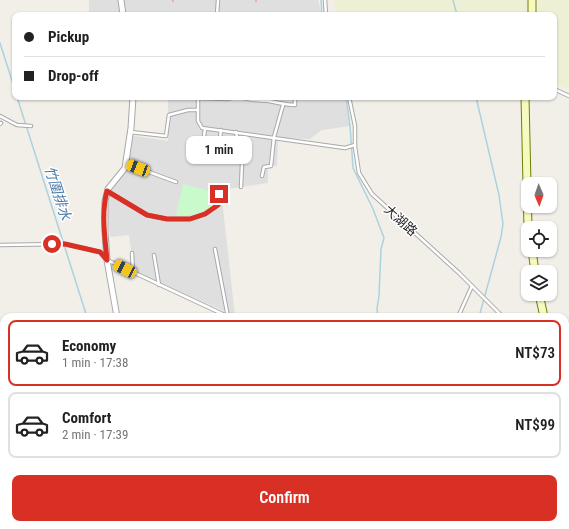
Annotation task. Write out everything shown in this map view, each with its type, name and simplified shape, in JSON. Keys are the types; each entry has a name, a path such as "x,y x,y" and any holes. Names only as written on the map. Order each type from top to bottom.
{"street":[{"path":"121,0 122,12"},
{"path":"532,0 532,12"},
{"path":"116,313 107,260 104,201 107,191 125,168 133,100"},
{"path":"525,100 528,221"},
{"path":"541,301 543,313"}],"lane":[{"path":"217,12 218,0"},
{"path":"325,0 326,12"},
{"path":"557,90 569,96"},
{"path":"198,100 198,121 202,128 345,148 355,145"},
{"path":"258,100 270,101 283,105 295,104 295,100"},
{"name":"大湖路","path":"351,100 355,126 355,145 359,173 372,194 472,286 499,313"},
{"path":"262,176 264,167 271,166 274,137 283,105"},
{"path":"130,132 166,136 169,115 188,110 198,110"},
{"path":"0,116 17,125 30,126"},
{"path":"203,144 206,129"},
{"path":"217,161 221,130"},
{"path":"236,132 242,164 241,187"},
{"path":"125,163 176,182"},
{"path":"107,191 147,215 167,219 190,219 205,214 218,205 219,194"},
{"path":"0,245 65,244 100,252 107,260 220,313"},
{"path":"215,249 227,313"},
{"path":"132,253 133,273"},
{"path":"154,255 160,285"},
{"path":"460,313 472,286"}],"shaded area":[{"path":"89,0 318,0 321,12 89,12"},
{"path":"168,100 347,100 350,126 322,130 310,139 278,138 277,166 268,165 268,183 221,190 235,313 228,313 134,271 129,235 110,237 106,198 126,168 129,135 168,141"}],"green space":[{"path":"334,0 527,0 527,12 336,12"},
{"path":"538,0 569,0 569,89 557,84 557,12 538,12"},
{"path":"183,184 217,193 216,204 197,213 176,216"}],"waterway":[{"path":"321,0 322,12"},
{"path":"453,0 456,12"},
{"name":"竹圍排水","path":"0,43 12,81"},
{"name":"竹圍排水","path":"18,100 86,313"},
{"path":"346,100 353,168 373,209 384,238 381,249 378,313"},
{"path":"477,100 499,195 503,224 501,237 480,313"}],"route":[{"path":"52,244 65,244 100,252 107,260 104,201 107,191 147,215 167,219 190,219 205,214 218,205 219,194"}]}
